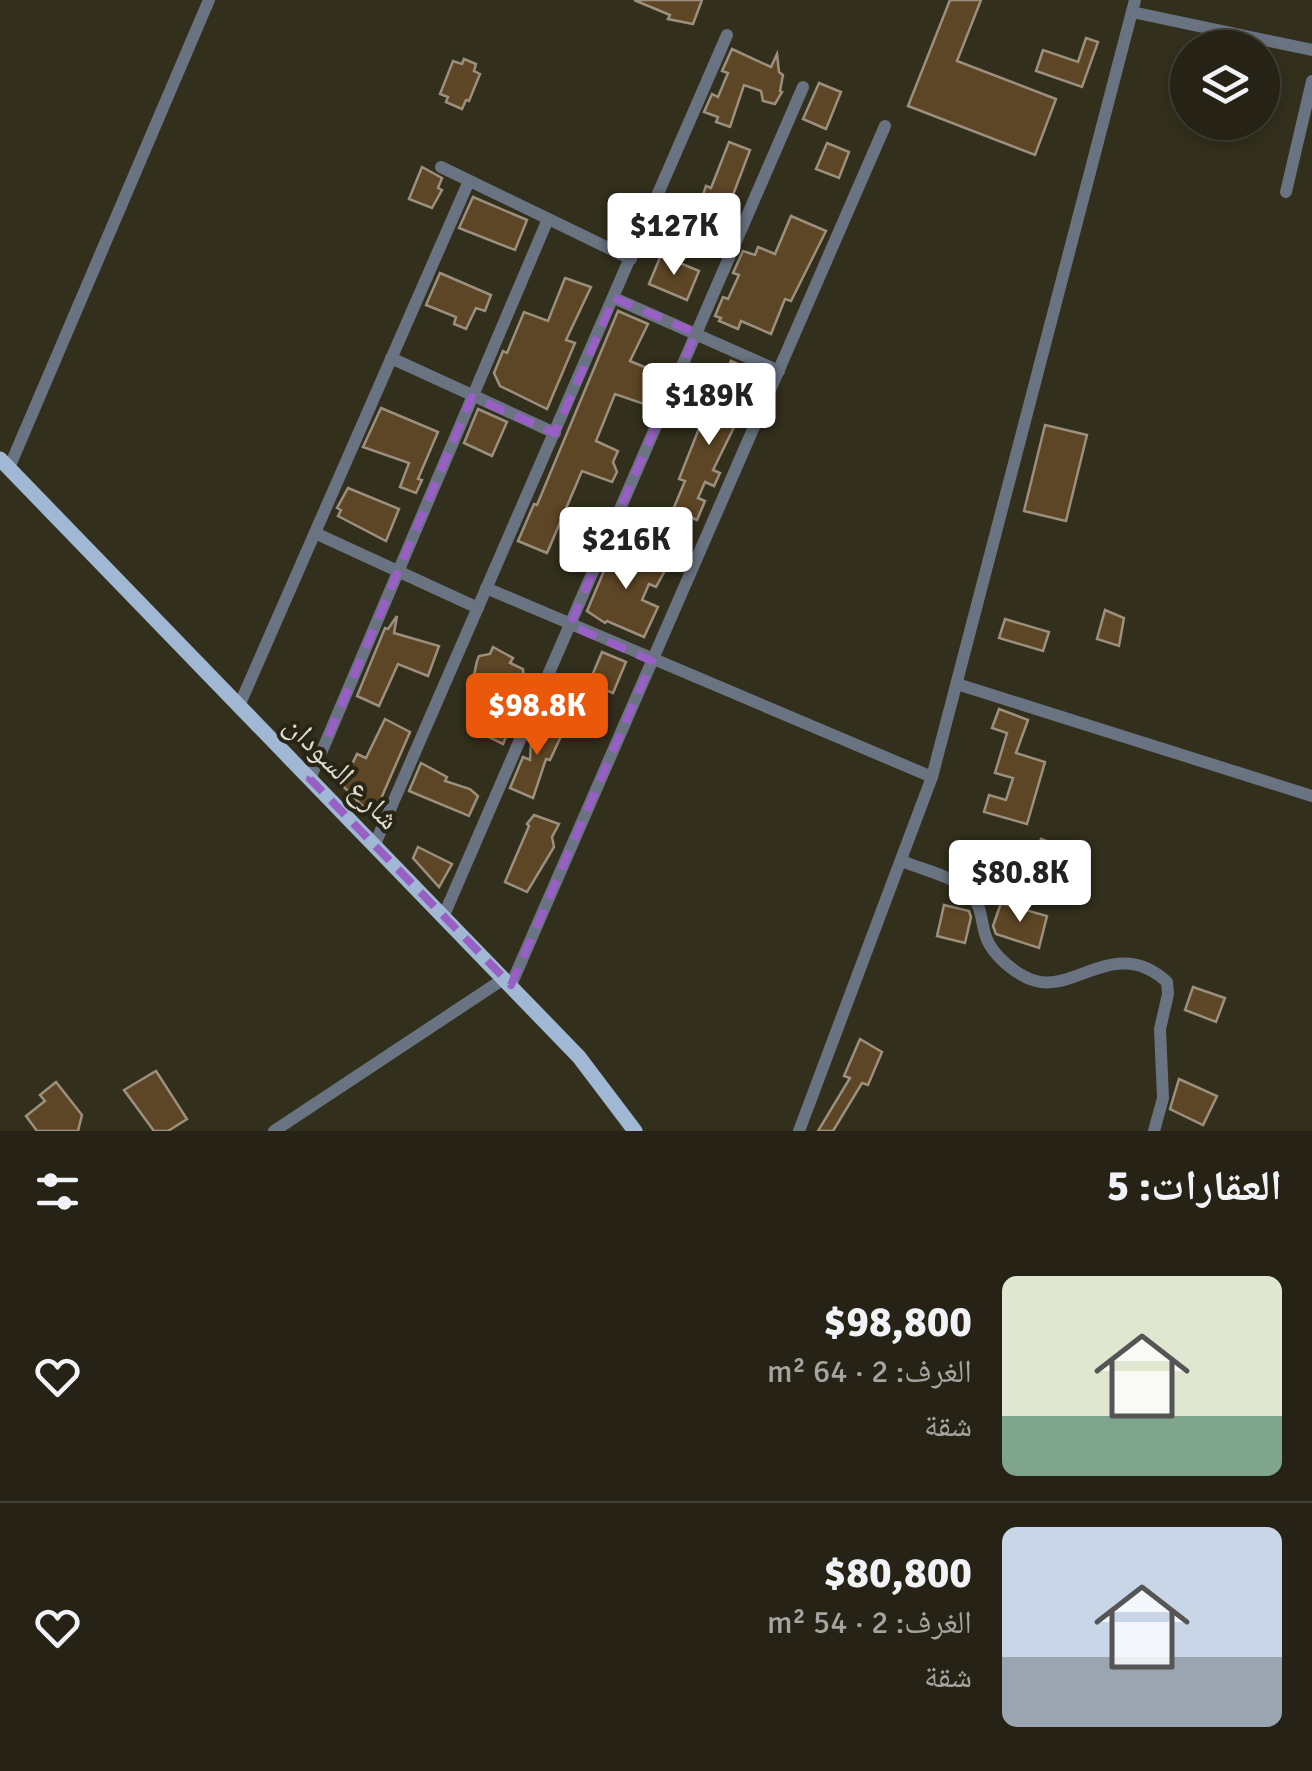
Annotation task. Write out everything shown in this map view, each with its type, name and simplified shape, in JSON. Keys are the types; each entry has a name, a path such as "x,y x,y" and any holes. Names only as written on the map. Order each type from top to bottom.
{"main road":[{"name":"شارع السودان","path":"4,463 580,1056 635,1131"}],"street":[{"path":"4,463 209,0"},
{"path":"800,1131 932,777 1134,6 1312,50"},
{"path":"375,844 727,34"},
{"path":"1286,192 1312,82"},
{"path":"444,916 803,87"},
{"path":"274,1131 508,982 885,126"},
{"path":"441,168 631,258"},
{"path":"239,706 469,180"},
{"path":"310,779 548,219"},
{"path":"614,298 779,370"},
{"path":"391,358 554,434"},
{"path":"315,533 478,608"},
{"path":"486,588 932,777"},
{"path":"957,684 1312,796"},
{"path":"902,861 962,886 973,895 992,950 1038,982 1117,964 1157,973 1167,982 1160,1028 1162,1098 1154,1131"}],"highlighted area":[{"path":"614,298 696,333 570,625 652,661 511,985 310,779 472,397 555,433"}],"building":[{"path":"634,0 702,0 693,24 668,19 670,15"},
{"path":"950,0 981,0 957,61 1056,99 1035,155 908,106"},
{"path":"1086,38 1098,42 1082,87 1036,71 1043,50 1078,62"},
{"path":"732,49 771,67 777,54 779,72 783,75 782,92 775,104 763,101 761,91 744,85 730,127 704,112 712,94 718,97 728,73 722,71"},
{"path":"464,59 476,64 474,71 480,74 462,109 446,102 448,97 440,94 453,61 462,64"},
{"path":"819,83 841,92 826,129 803,119"},
{"path":"729,142 750,150 724,219 698,209"},
{"path":"827,143 849,152 839,178 816,169"},
{"path":"422,167 442,178 438,188 442,190 432,208 409,199"},
{"path":"473,197 527,220 515,250 459,228"},
{"path":"791,216 826,231 791,301 785,299 771,334 741,321 738,329 719,321 721,318 715,316 739,275 733,273 743,251 755,255 758,247 775,254"},
{"path":"661,255 699,271 687,300 649,284"},
{"path":"440,273 491,295 485,311 476,308 466,329 454,324 456,317 426,305"},
{"path":"565,278 591,287 566,340 575,343 547,409 500,386 494,373 524,312 548,321"},
{"path":"618,311 648,324 630,361 654,371 650,379 654,381 644,404 615,394 596,441 618,451 613,462 617,472 612,482 582,471 547,553 518,541 534,504 537,505"},
{"path":"731,361 760,374 713,470 720,473 714,486 705,482 698,498 705,501 697,520 688,516 678,546 659,539 685,481 679,479 698,431"},
{"path":"381,408 438,432 416,493 400,487 409,463 363,447"},
{"path":"478,409 507,422 492,456 464,443"},
{"path":"1045,425 1087,435 1066,521 1024,511"},
{"path":"348,488 399,509 386,541 338,516 341,510 337,508"},
{"path":"618,550 667,567 656,587 649,584 642,600 658,607 644,637 605,623 587,611 612,552"},
{"path":"1105,610 1124,618 1119,646 1097,639"},
{"path":"397,616 394,633 439,646 428,676 398,664 379,706 357,696 385,628"},
{"path":"1005,619 1049,632 1043,651 999,638"},
{"path":"493,647 523,669 524,683 515,702 520,705 503,744 472,729 491,685 474,675 477,661 479,656 490,654"},
{"path":"602,652 626,662 613,693 589,683"},
{"path":"999,709 1028,720 1016,753 1045,762 1027,824 984,812 989,795 1006,800 1013,778 995,773 1007,733 992,728"},
{"path":"385,719 410,732 373,817 342,785 357,754 366,758"},
{"path":"540,719 562,728 562,734 550,760 546,759 533,798 510,788 523,757 530,760 531,740"},
{"path":"421,763 447,777 445,781 470,789 478,796 469,816 409,791"},
{"path":"534,815 559,824 552,837 554,847 527,892 505,882"},
{"path":"1041,839 1076,852 1069,871 1034,858"},
{"path":"418,847 452,864 439,887 413,858"},
{"path":"1001,903 1047,916 1039,948 996,934 993,926"},
{"path":"944,905 969,911 965,943 937,936"},
{"path":"1193,987 1225,998 1216,1022 1185,1010"},
{"path":"860,1039 882,1052 868,1085 862,1083 833,1131 818,1131 850,1078 844,1076"},
{"path":"156,1071 187,1119 168,1131 154,1131 124,1090"},
{"path":"1179,1079 1217,1096 1203,1125 1170,1109"},
{"path":"56,1082 82,1115 78,1131 37,1131 26,1116 45,1101 40,1095"}]}
